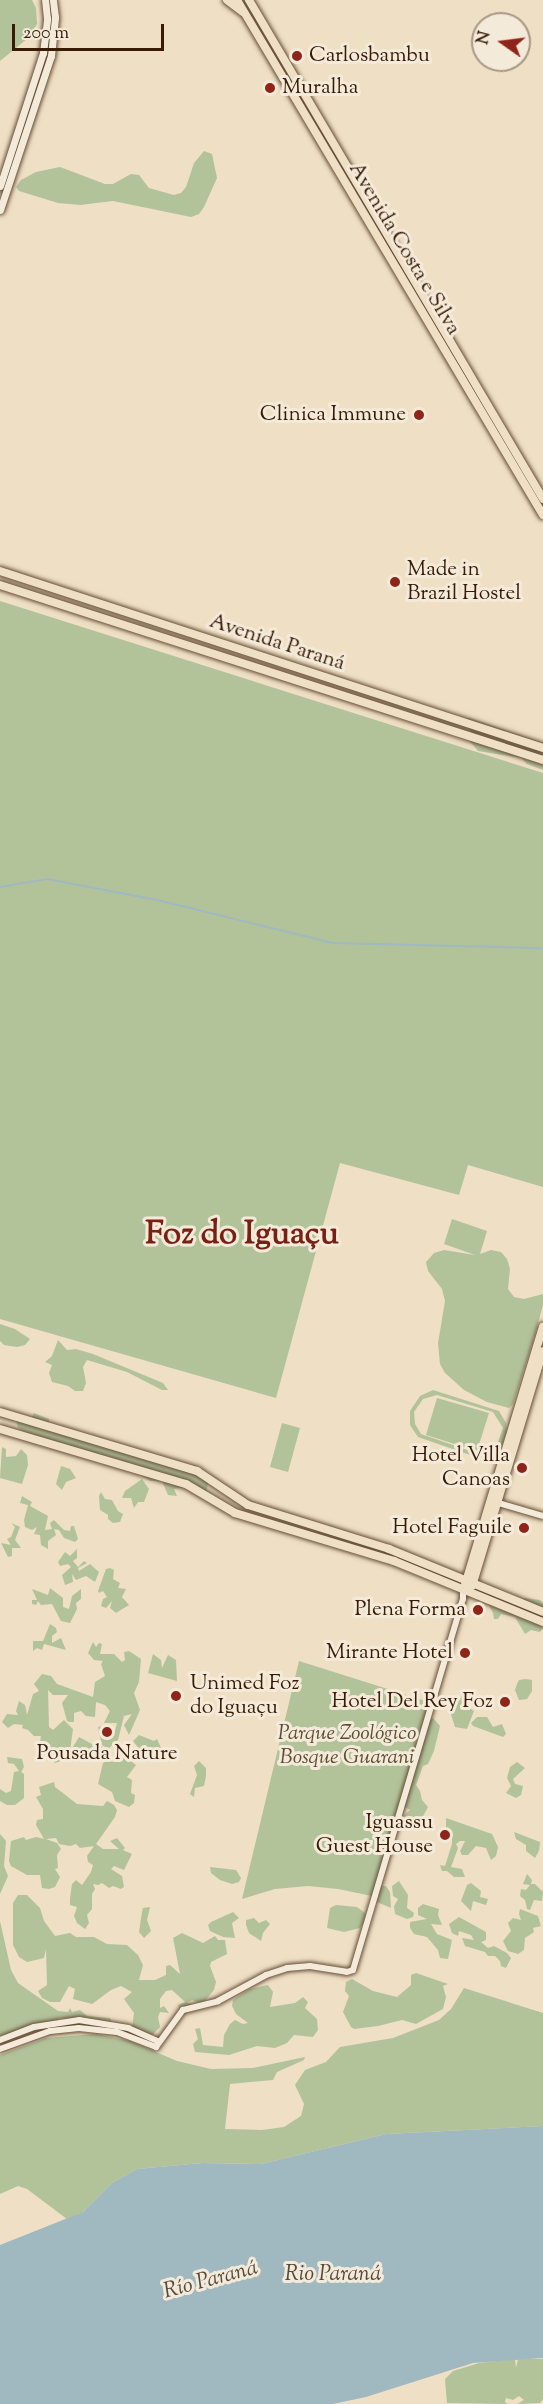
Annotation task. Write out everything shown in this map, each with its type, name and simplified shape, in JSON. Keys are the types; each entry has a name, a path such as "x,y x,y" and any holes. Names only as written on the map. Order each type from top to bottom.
{"main road":[{"path":"45,0 51,17"},
{"path":"0,210 40,78 53,0"},
{"path":"227,0 245,13"},
{"name":"Avenida Costa e Silva","path":"237,0 543,515"},
{"name":"Avenida Costa e Silva","path":"249,0 543,499"},
{"path":"0,186 40,78"},
{"name":"Avenida Paraná","path":"0,571 155,624 543,748"},
{"name":"Avenida Paraná","path":"0,585 543,760"},
{"path":"153,634 157,629 155,624"},
{"path":"170,639 176,629"},
{"path":"495,1502 543,1327"},
{"path":"465,1594 543,1351"},
{"path":"0,1412 197,1471 235,1499 254,1508 389,1549 543,1612"},
{"path":"0,1428 188,1485 235,1513 394,1561 465,1594 543,1622"},
{"path":"131,1467 138,1453"}],"street":[{"path":"495,1502 543,1516"},
{"path":"158,2045 183,2010 218,2001 266,1975 287,1968 322,1967 346,1972 353,1970 465,1594"},
{"path":"0,2040 33,2027 72,2020 121,2026 158,2045"},
{"path":"0,2049 50,2031 79,2028 117,2032 158,2045"}],"green space":[{"path":"0,0 32,0 36,8 37,24 28,38 0,61"},
{"path":"204,151 212,154 217,178 204,207 199,214 191,217 113,201 80,205 58,203 19,191 16,187 21,180 36,172 60,167 105,184 113,184 131,174 139,175 149,188 174,195 181,193 186,187 194,163"},
{"path":"0,601 543,773 543,1187 468,1165 459,1195 340,1163 276,1398 0,1319"},
{"path":"470,718 543,743 543,770 527,764 521,758 478,751 467,738 473,734 461,719"},
{"path":"452,1219 487,1231 480,1254 491,1250 501,1252 507,1259 510,1269 508,1289 514,1297 524,1299 543,1294 543,1305 534,1338 513,1404 509,1408 487,1402 464,1390 445,1373 440,1364 438,1343 445,1301 442,1289 428,1271 426,1262 434,1253 444,1250 475,1255 444,1244"},
{"path":"0,1324 15,1329 30,1339 25,1345 17,1347 4,1345 0,1341"},
{"path":"58,1340 67,1350 76,1349 93,1354 163,1383 168,1390 162,1390 127,1372 87,1360 83,1367 86,1383 83,1391 75,1391 68,1386 52,1382 49,1373 52,1365 45,1362 52,1356"},
{"path":"433,1390 499,1411 506,1423 507,1432 501,1448 489,1456 476,1457 418,1437 410,1425 410,1411 420,1396","holes":["437,1395 493,1412 503,1428 497,1445 488,1452 476,1453 421,1434 415,1424 414,1412 423,1399"]},
{"path":"437,1398 489,1413 477,1451 426,1435"},
{"path":"34,1413 49,1419 49,1426 142,1459 207,1475 206,1493 187,1487 174,1489 177,1496 168,1495 162,1481 150,1481 141,1475 33,1436 18,1428 16,1420 31,1419"},
{"path":"282,1423 300,1428 288,1472 270,1467"},
{"path":"2,1447 6,1449 6,1457 16,1456 21,1449 27,1455 28,1465 22,1484 0,1478"},
{"path":"61,1466 70,1469 76,1478 66,1482 62,1490 56,1484"},
{"path":"142,1479 149,1489 144,1502 138,1502 134,1508 131,1498 122,1498 125,1491"},
{"path":"101,1492 105,1499 112,1500 118,1511 123,1514 120,1522 113,1523 108,1519 108,1515 100,1510"},
{"path":"22,1496 32,1502 30,1506 48,1516 45,1530 52,1529 50,1523 54,1520 64,1530 70,1531 71,1526 74,1526 78,1539 75,1542 64,1538 59,1530 54,1529 56,1535 48,1541 48,1549 41,1545 40,1535 34,1534 37,1527 32,1530 25,1527 24,1520 28,1505 20,1503"},
{"path":"11,1523 20,1527 15,1540 21,1548 12,1548 12,1556 8,1557 1,1543 11,1545 7,1539 11,1537 15,1527"},
{"path":"77,1549 77,1558 73,1561 78,1567 84,1561 87,1563 78,1568 79,1571 90,1564 99,1572 95,1582 86,1576 76,1580 72,1574 73,1582 65,1585 62,1575 71,1567 68,1564 60,1566 58,1562 65,1552 70,1556"},
{"path":"106,1569 114,1570 113,1579 120,1583 118,1588 126,1589 122,1597 129,1605 116,1613 110,1608 112,1601 106,1608 101,1606 103,1599 107,1597 103,1591 99,1593 98,1591"},
{"path":"50,1588 63,1598 63,1607 69,1609 72,1596 81,1589 81,1599 76,1603 77,1609 70,1623 61,1621 52,1604 41,1605 38,1601 36,1605 32,1604 32,1600 37,1600 32,1589 48,1595"},
{"path":"494,1593 518,1602 525,1598 540,1600 543,1603 543,1628 540,1632 531,1630 525,1634 515,1617 501,1614 498,1619 494,1619 486,1600 489,1594"},
{"path":"50,1624 56,1628 57,1632 52,1636 52,1643 61,1638 66,1650 44,1644 42,1650 37,1648 33,1651 33,1641 43,1641"},
{"path":"93,1642 96,1647 99,1643 102,1644 100,1654 114,1654 122,1662 125,1660 124,1652 129,1651 141,1659 139,1682 134,1693 140,1710 129,1735 124,1725 132,1714 124,1716 118,1740 108,1749 102,1745 98,1727 102,1726 115,1731 117,1723 104,1723 110,1711 105,1705 96,1702 95,1717 86,1716 81,1711 74,1713 74,1722 70,1722 67,1721 62,1703 68,1695 53,1695 48,1690 49,1727 53,1730 64,1720 73,1729 69,1758 55,1763 43,1753 38,1753 41,1736 34,1736 22,1728 23,1725 14,1724 8,1728 2,1722 7,1714 18,1715 16,1711 19,1701 25,1705 27,1715 33,1694 39,1691 34,1684 42,1674 51,1676 57,1684 93,1697 95,1682 105,1676 101,1664 103,1661 94,1660 88,1653"},
{"path":"153,1654 161,1660 162,1668 168,1655 176,1660 177,1681 148,1673"},
{"name":"Parque Zoológico Bosque Guarani","path":"299,1661 429,1702 409,1772 427,1721 433,1718 440,1726 434,1751 428,1764 423,1766 416,1785 422,1800 428,1807 421,1820 423,1828 414,1825 413,1820 403,1816 410,1810 403,1806 372,1896 308,1886 275,1889 242,1899"},
{"path":"519,1680 532,1680 532,1691 527,1699 519,1700 515,1690"},
{"path":"465,1693 469,1695 468,1707 474,1711 467,1729 455,1727 448,1705 453,1700 458,1701"},
{"path":"477,1717 487,1717 493,1727 502,1724 506,1734 503,1737 473,1726 471,1723"},
{"path":"139,1735 154,1741 157,1739 161,1748 154,1749 147,1759 133,1741"},
{"path":"79,1737 92,1744 99,1743 108,1755 107,1758 101,1757 97,1751 88,1755 86,1752 83,1755 78,1754 73,1747"},
{"path":"120,1753 136,1765 127,1777 132,1780 131,1793 135,1795 134,1803 129,1807 115,1801 112,1792 98,1784 103,1763 108,1760 114,1762"},
{"path":"7,1757 22,1759 24,1767 21,1772 24,1774 24,1798 15,1805 7,1805 0,1801 0,1789 6,1793 11,1791 14,1772 19,1771 14,1764 8,1763"},
{"path":"199,1761 206,1768 206,1776 204,1786 195,1788 194,1797 190,1794 197,1775 194,1766"},
{"path":"517,1762 525,1768 513,1779 515,1784 523,1786 521,1795 516,1798 506,1793 511,1786 507,1778 510,1767"},
{"path":"54,1782 55,1787 77,1804 103,1806 107,1801 114,1805 117,1810 115,1817 96,1844 103,1849 119,1849 110,1841 117,1838 125,1848 123,1850 132,1854 124,1870 114,1866 111,1869 122,1876 124,1887 109,1888 102,1883 93,1884 95,1889 92,1894 92,1909 87,1915 89,1923 85,1929 77,1923 74,1916 77,1907 70,1905 70,1898 72,1884 76,1880 82,1885 91,1872 93,1865 88,1862 87,1856 94,1846 80,1848 76,1844 70,1846 59,1844 56,1838 46,1839 57,1843 61,1849 57,1855 58,1868 55,1869 60,1877 55,1887 49,1889 42,1888 40,1875 27,1875 11,1866 9,1861 11,1841 24,1837 26,1840 36,1837 44,1839 36,1825 37,1820 43,1819 43,1809 36,1797 41,1795 39,1787"},
{"path":"446,1818 492,1834 498,1847 496,1856 491,1860 486,1848 476,1846 468,1855 462,1855 460,1851 465,1841 460,1841 456,1844 458,1848 451,1867 462,1869 465,1877 454,1877 447,1871 442,1871 440,1865 445,1866 452,1844 452,1831 446,1828"},
{"path":"514,1832 540,1842 535,1858 526,1851 526,1845 516,1839"},
{"path":"0,1834 6,1841 4,1866 8,1876 0,1894"},
{"path":"210,1867 236,1870 241,1878 239,1882 232,1884 220,1880 211,1873"},
{"path":"527,1874 532,1880 531,1884 535,1884 543,1892 542,1901 534,1900 530,1910 527,1909 525,1900 520,1896 521,1889 526,1890 530,1885 523,1884"},
{"path":"399,1881 408,1895 407,1908 414,1913 413,1917 407,1919 395,1914 394,1906 398,1899 393,1896 392,1886"},
{"path":"471,1883 481,1891 480,1897 488,1899 486,1905 473,1901 471,1911 461,1901 467,1885"},
{"path":"379,1886 386,1886 390,1892 391,1908 377,1902"},
{"path":"18,1895 27,1895 40,1908 44,1921 55,1936 70,1933 76,1937 94,1937 107,1944 127,1945 138,1955 143,1965 139,1980 155,1980 166,1975 166,1966 170,1965 180,1974 173,1938 182,1933 203,1943 215,1936 218,1940 225,1940 227,1954 211,1962 210,1966 216,1982 214,1990 202,2004 192,2000 187,2003 194,2005 180,2011 178,2005 185,2002 172,1990 166,1991 160,1999 160,2008 164,2006 169,2013 160,2012 158,2017 160,2027 152,2035 132,2028 134,2013 124,1999 132,1992 121,1986 111,1990 92,2004 73,1999 75,1989 69,1986 60,2002 50,2002 42,1998 38,1991 47,1985 46,1949 44,1958 27,1962 19,1957 13,1945 13,1903"},
{"path":"423,1904 439,1909 438,1915 442,1925 431,1924 437,1934 452,1940 448,1959 440,1958 438,1950 427,1937 414,1934 410,1928 410,1922 427,1919 418,1915 418,1908"},
{"path":"336,1905 357,1907 365,1913 366,1918 360,1928 344,1932 327,1928 330,1908"},
{"path":"150,1907 147,1920 151,1931 144,1938 139,1932 142,1912 143,1908"},
{"path":"520,1909 538,1916 541,1926 533,1928 534,1932 525,1938 524,1950 518,1954 508,1951 503,1941 511,1931 508,1923 513,1918 521,1920"},
{"path":"233,1912 239,1918 232,1923 235,1938 223,1937 210,1931 208,1925 211,1922"},
{"path":"459,1917 486,1932 486,1940 481,1942 488,1948 494,1946 507,1953 511,1958 506,1968 501,1966 495,1956 488,1956 485,1952 465,1946 462,1938 474,1940 471,1935 459,1931 458,1936 452,1933 449,1924"},
{"path":"254,1918 259,1923 266,1920 270,1924 263,1933 261,1941 249,1933 246,1925 246,1920"},
{"path":"0,1921 11,1970 18,1983 58,2011 68,2012 70,2008 72,2012 80,2010 87,2016 110,2018 112,2023 59,2018 56,2027 50,2030 43,2026 0,2037"},
{"path":"416,1973 448,1984 443,1986 446,1997 443,2009 416,2024 402,2020 378,2026 354,2029 351,2027 343,2012 349,1996 345,1991 346,1982 352,1979 373,1991 397,1997 411,1985 411,1975"},
{"path":"268,1985 273,1992 270,2007 295,2003 303,1997 308,2002 305,2008 317,2019 318,2030 313,2037 294,2035 287,2043 275,2048 257,2046 229,2055 195,2052 193,2044 198,2039 195,2029 200,2028 203,2045 223,2047 224,2035 230,2024 235,2020 243,2024 248,2023 236,2014 232,2006 233,2000 250,1989"},
{"path":"464,1988 543,2013 543,2126 386,2134 261,2164 202,2163 137,2169 112,2183 83,2212 67,2219 27,2189 18,2186 0,2194 0,2055 46,2038 96,2034 130,2041 177,2061 211,2069 253,2068 305,2057 304,2060 277,2072 273,2080 230,2084 225,2129 262,2130 284,2127 301,2116 304,2104 295,2085 305,2070 326,2062 340,2047 393,2038 439,2020 451,2009"},
{"path":"515,2359 516,2368 518,2359 543,2359 543,2399 540,2403 517,2404 524,2400 519,2396 513,2400 506,2398 505,2402 508,2404 447,2403 445,2379 453,2371 479,2363"}],"water":[{"name":"Rio Paraná","path":"543,2126 543,2358 473,2363 366,2397 333,2404 0,2404 0,2245 83,2212 112,2183 137,2169 202,2163 261,2164 386,2134"}],"waterway":[{"path":"0,887 48,879 162,901 333,943 543,948"}],"place":[{"name":"Carlosbambu","path":"297,56"},
{"name":"Muralha","path":"270,88"},
{"name":"Clinica Immune","path":"419,415"},
{"name":"Made in Brazil Hostel","path":"395,582"},
{"name":"Hotel Villa Canoas","path":"522,1468"},
{"name":"Hotel Faguile","path":"524,1528"},
{"name":"Plena Forma","path":"478,1610"},
{"name":"Mirante Hotel","path":"465,1653"},
{"name":"Unimed Foz do Iguaçu","path":"176,1696"},
{"name":"Hotel Del Rey Foz","path":"505,1702"},
{"name":"Pousada Nature","path":"107,1732"},
{"name":"Iguassu Guest House","path":"445,1835"}],"district":[{"name":"Foz do Iguaçu","path":"242,1236"}],"water label":[{"name":"Río Paraná","path":"211,2281"}]}
